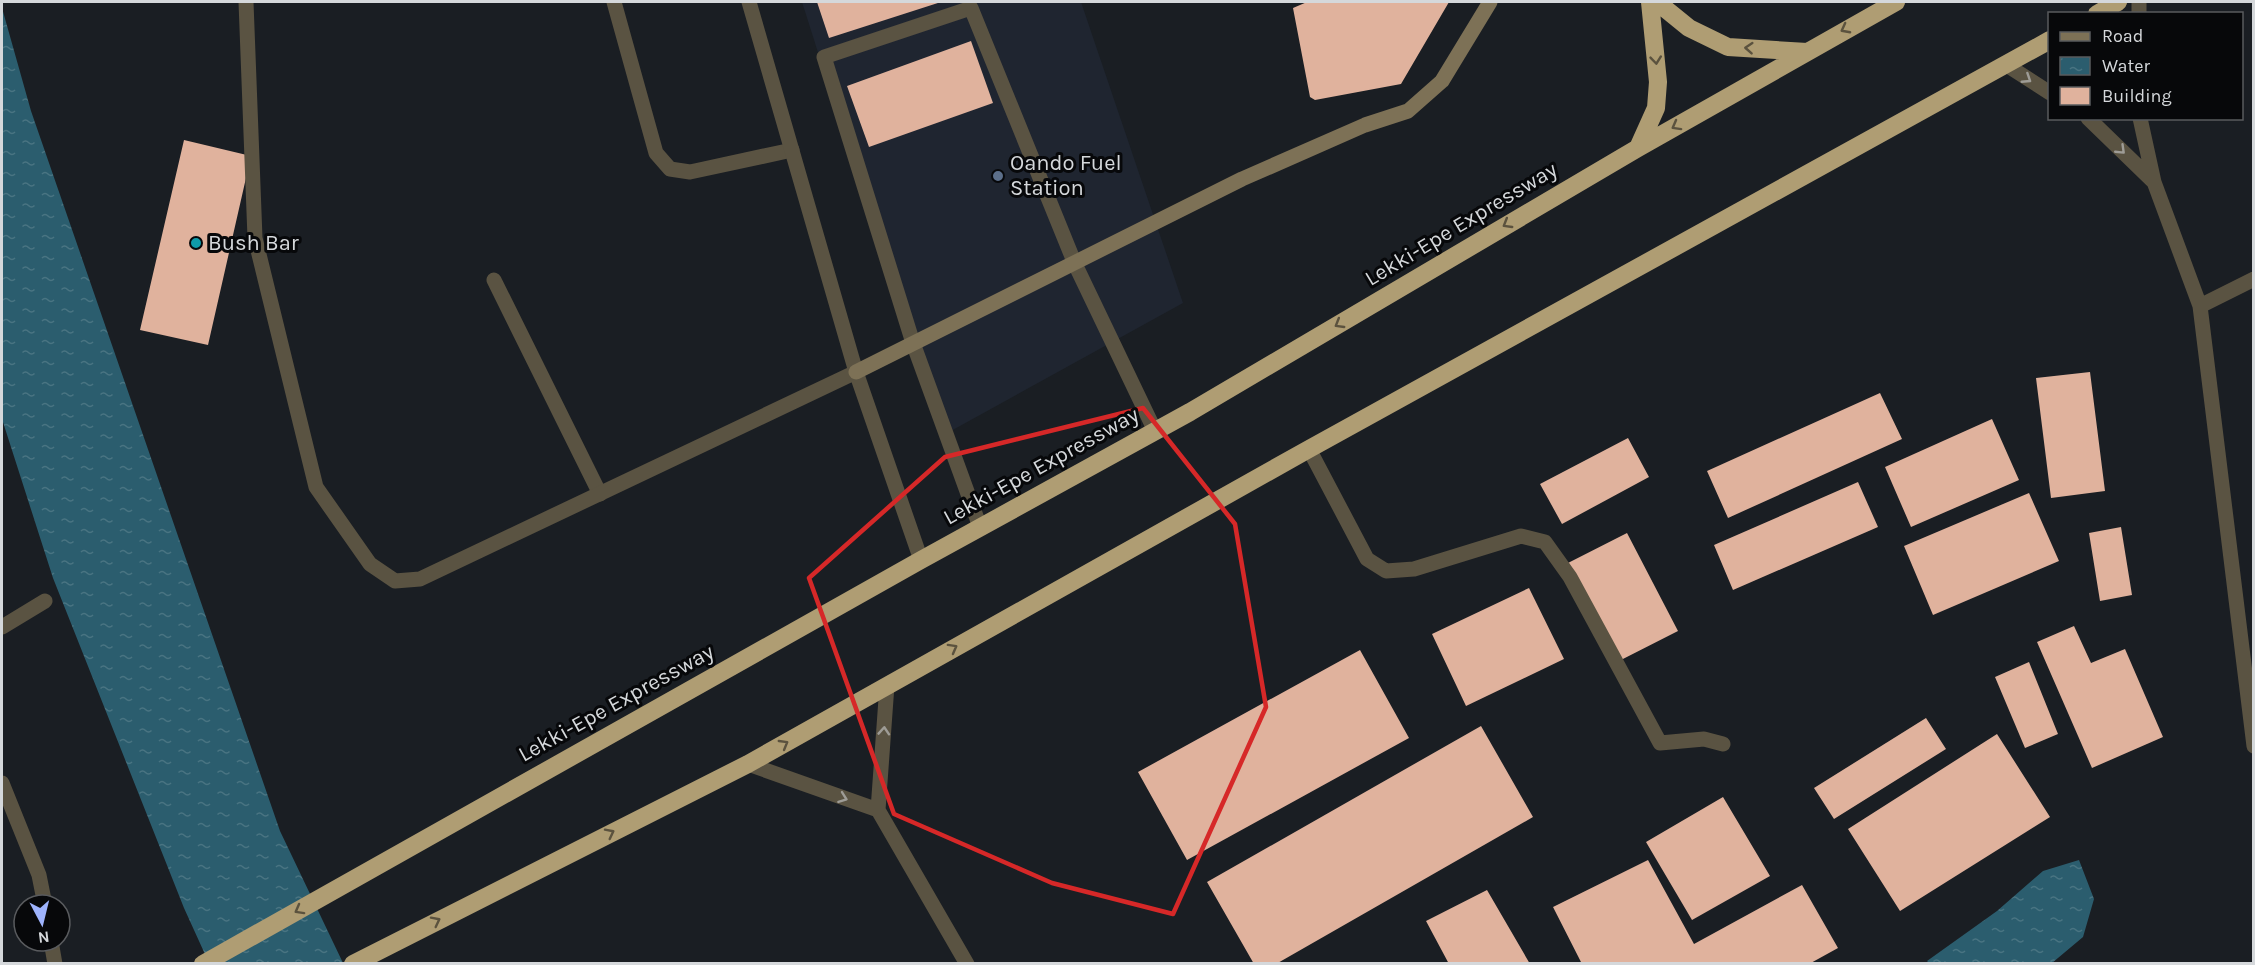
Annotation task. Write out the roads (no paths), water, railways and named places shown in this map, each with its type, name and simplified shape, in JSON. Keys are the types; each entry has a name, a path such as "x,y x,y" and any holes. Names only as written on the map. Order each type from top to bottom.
{"highway":[{"path":"1638,148 1656,108 1657,99 1658,82 1650,2"},
{"path":"1657,2 1689,28 1728,47 1807,52"},
{"name":"Lekki-Epe Expressway","path":"203,963 1155,431 1638,148 1896,2"},
{"path":"2100,12 2118,2"},
{"path":"353,963 748,764 1309,449 2048,41"}],"street":[{"path":"246,2 255,238 316,487 370,564 395,581 420,579 856,372 1242,179 1365,125 1408,111 1442,81 1490,2"},
{"path":"614,2 656,153 670,169 690,172 792,150"},
{"path":"749,2 856,372 921,560"},
{"path":"980,527 913,343 824,57 971,8 1075,264 1155,431"},
{"path":"2006,64 2048,92"},
{"path":"2090,120 2154,182"},
{"path":"2140,120 2154,182 2200,306 2253,746"},
{"path":"2200,306 2253,279"},
{"path":"494,280 600,494"},
{"path":"1309,449 1367,559 1386,571 1414,569 1521,536 1545,542 1570,577 1660,743 1704,739 1723,744"},
{"path":"2,627 45,602"},
{"path":"887,685 878,810 967,963"},
{"path":"748,764 878,810"},
{"path":"2,783 39,875 43,893"}],"water":[{"path":"2,8 31,111 280,831 343,963 209,963 184,908 53,578 2,419"},
{"path":"2079,860 2094,899 2083,937 2052,963 1929,963 1927,961 1997,911 2043,871"}],"place":[{"name":"Oando Fuel Station","path":"998,176"},
{"name":"Bush Bar","path":"196,243"}]}
